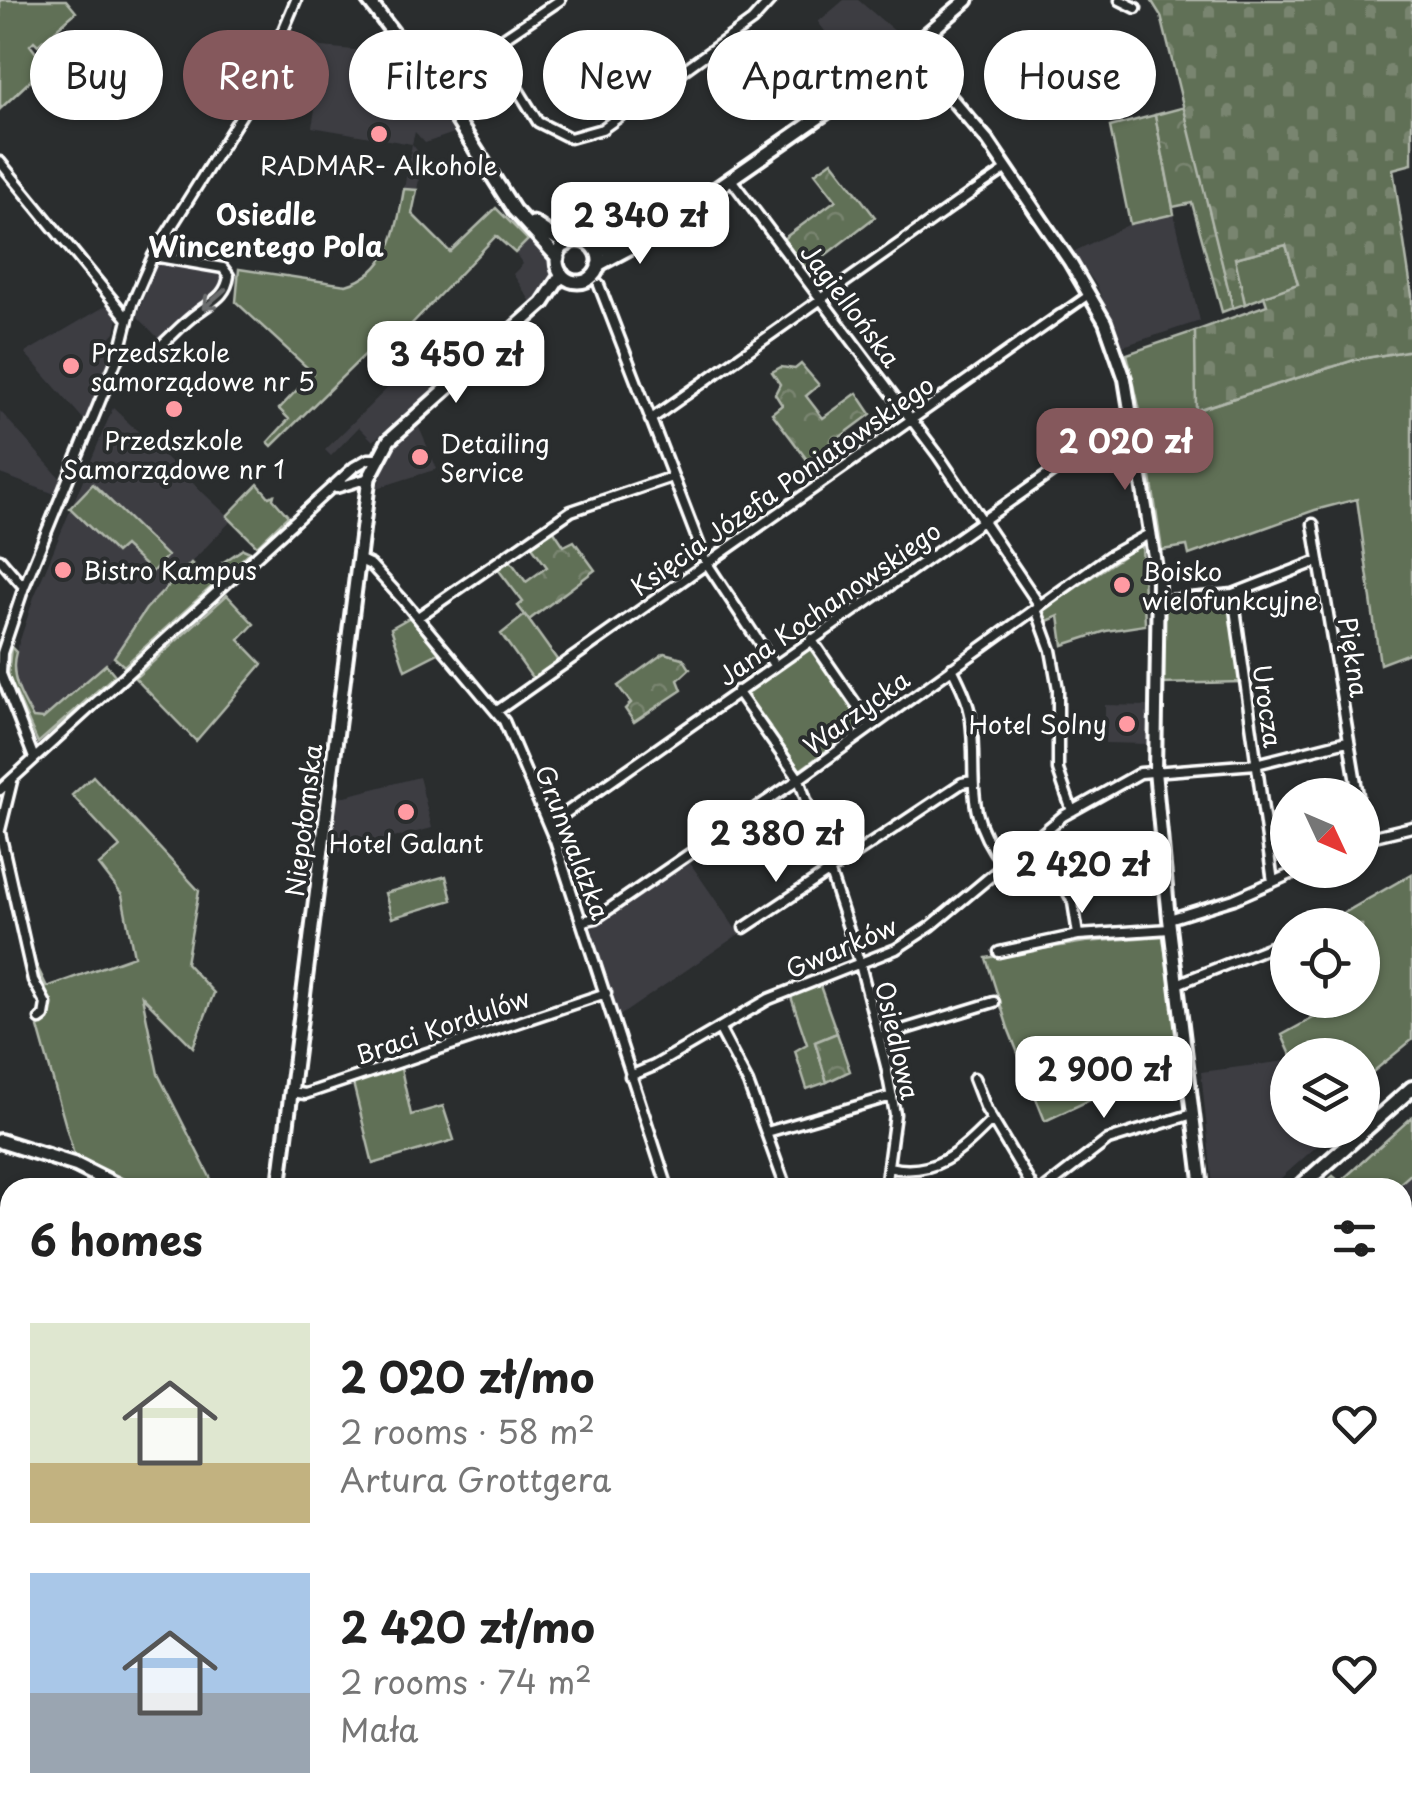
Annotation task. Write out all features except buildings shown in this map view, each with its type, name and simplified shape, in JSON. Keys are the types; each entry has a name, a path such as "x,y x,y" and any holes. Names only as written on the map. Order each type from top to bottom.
{"main road":[{"path":"368,0 391,30"},
{"path":"933,30 967,0"},
{"path":"456,120 522,221 558,258 562,274 574,282"},
{"path":"509,332 547,308 574,282 592,277 598,266 627,250 812,120"},
{"path":"506,195 536,226 566,245"},
{"path":"558,258 566,245 581,241 594,249 609,250 656,229"},
{"path":"594,249 598,266"},
{"path":"376,459 389,440 551,294 562,274"},
{"name":"Niepołomska","path":"280,1178 358,559 369,478 376,459"},
{"path":"1311,1178 1412,1088"},
{"path":"0,1141 76,1165 102,1178"},
{"path":"31,1150 85,1178"}],"street":[{"path":"34,758 1,682 2,653 24,586 120,352 128,319 153,256 259,87 296,0"},
{"path":"515,30 560,0"},
{"path":"523,98 538,122 570,138 602,129 752,21 771,0"},
{"path":"1120,0 1136,8"},
{"path":"964,115 1008,168 1091,294 1118,355 1132,416 1159,601 1155,771 1201,1178"},
{"path":"0,162 128,319"},
{"path":"650,420 1008,168"},
{"name":"Jagiellońska","path":"730,178 911,419 1038,607 1058,689 1058,770 1072,811"},
{"path":"153,256 224,268 229,276 228,287 220,298 158,348"},
{"path":"599,284 706,562 774,665"},
{"name":"Księcia Józefa Poniatowskiego","path":"496,711 1091,294"},
{"name":"Jana Kochanowskiego","path":"548,823 1132,416"},
{"path":"0,790 354,467 376,459"},
{"path":"418,617 571,511 672,476"},
{"path":"332,490 369,478"},
{"name":"Piękna","path":"1313,524 1355,778"},
{"name":"Warzycka","path":"583,921 596,918 1131,542 1151,534"},
{"path":"0,559 24,586"},
{"name":"Grunwaldzka","path":"358,559 371,565 496,711 548,823 665,1178"},
{"path":"1159,601 1234,594 1318,561"},
{"name":"Urocza","path":"1234,594 1270,867"},
{"path":"812,639 870,726"},
{"path":"952,668 971,716 972,782 981,830 1002,864"},
{"name":"Osiedlowa","path":"738,691 798,779 860,964 895,1114 886,1178"},
{"name":"Gwarków","path":"630,1076 769,999 885,955 921,933 1072,811 1140,774 1256,764 1347,740"},
{"path":"13,777 0,832 33,980 46,1004 40,1019"},
{"path":"744,928 959,785 972,782"},
{"path":"1380,834 1411,827"},
{"path":"1038,836 1074,902 1078,936"},
{"path":"999,952 1078,936 1170,924 1270,883"},
{"path":"1177,984 1270,947"},
{"name":"Braci Kordulów","path":"292,1092 306,1094 606,993"},
{"path":"879,1037 994,1002"},
{"path":"718,1028 748,1083 782,1178"},
{"path":"974,1078 992,1120 1027,1178"},
{"path":"766,1132 892,1096"},
{"path":"1059,1178 1108,1140 1193,1114"},
{"path":"888,1167 914,1171 950,1160 992,1120"}],"shaded area":[{"path":"844,0 858,0 893,30 824,30 818,22"},
{"path":"329,48 349,50 349,120 445,120 454,133 425,143 415,132 412,144 312,127 313,120 329,120"},
{"path":"412,144 423,158 417,190 404,189"},
{"path":"1174,214 1200,321 1123,346 1097,286 1073,252 1130,224"},
{"path":"528,240 549,257 554,275 547,290 531,302 513,274 523,264 515,253"},
{"path":"164,255 233,269 230,290 169,349 137,316 156,265"},
{"name":"Przedszkole samorządowe nr 5","path":"109,304 118,318 115,332 108,340 113,344 85,421 25,353"},
{"path":"412,364 433,389 373,441 359,427 331,456 325,450"},
{"path":"113,408 232,520 146,609 115,656 43,720 32,718 18,690 12,665 34,597"},
{"path":"0,411 61,479 55,494 0,474"},
{"path":"418,425 437,469 377,488 390,451"},
{"path":"1105,705 1148,706 1148,744 1105,743"},
{"path":"419,777 432,828 332,854 338,798"},
{"path":"690,863 739,934 618,1017 592,928"},
{"path":"1270,1063 1270,1148 1315,1148 1281,1178 1212,1178 1201,1072"}],"green space":[{"path":"0,0 66,0 76,12 55,30 30,30 30,81 0,109"},
{"path":"1151,0 1412,0 1412,164 1393,169 1412,295 1412,350 1354,360 1196,410 1195,331 1267,305 1264,296 1298,284 1286,245 1235,258 1245,304 1233,308 1161,16"},
{"path":"1185,107 1233,308 1222,312 1192,203 1173,207 1156,115"},
{"path":"1156,120 1174,214 1130,224 1110,127"},
{"path":"832,161 875,217 806,270 783,239 836,200 815,173"},
{"path":"404,189 417,190 412,214 450,252 496,208 528,240 515,253 496,236 401,335 393,327 272,446 268,442 289,419 279,409 313,373 236,302 239,269 346,285 361,279 373,271 389,248"},
{"path":"1286,245 1298,284 1245,304 1234,258"},
{"path":"1195,331 1197,410 1354,360 1412,350 1412,652 1380,664 1357,499 1189,555 1187,546 1162,550 1143,424 1127,354"},
{"path":"801,364 819,385 806,396 823,418 857,393 871,414 808,461 772,413 782,405 775,394 780,384 772,372 781,367 795,369"},
{"path":"93,484 167,556 152,572 124,546 116,553 70,508"},
{"path":"258,484 269,497 274,495 273,499 288,516 257,546 227,516"},
{"path":"552,528 564,546 574,541 595,570 529,620 518,606 523,602 497,568 509,559 526,582 547,567 530,544"},
{"name":"Boisko wielofunkcyjne","path":"1142,543 1145,625 1106,631 1063,645 1059,616 1045,622 1043,610"},
{"path":"243,549 250,552 124,666 114,657 146,609 191,563 204,575"},
{"path":"227,595 254,624 239,640 262,664 196,741 135,678"},
{"path":"1221,598 1229,601 1240,682 1162,684 1162,614 1169,605"},
{"path":"525,615 558,661 533,679 501,634"},
{"path":"412,616 442,651 405,670 391,628"},
{"path":"11,647 16,652 17,686 33,718 43,719 106,664 115,675 38,743 8,675"},
{"path":"807,647 813,648 864,723 800,770 745,692"},
{"path":"664,653 683,658 690,669 678,680 682,690 634,722 625,709 631,703 618,686"},
{"path":"93,776 199,891 186,963 214,993 193,1047 142,996 158,1074 210,1178 119,1178 74,1155 38,1027 50,1015 50,1007 30,952 47,987 134,956 122,895 99,865 120,847 72,795"},
{"path":"1412,874 1412,1040 1380,1066 1380,1038 1282,1035 1313,1018 1380,1018 1380,908 1353,908"},
{"path":"446,876 452,900 392,918 385,893"},
{"path":"1163,936 1182,1072 1124,1084 1045,1121 1008,1028 986,958 1085,942"},
{"path":"819,983 837,1033 815,1042 827,1082 807,1089 795,1051 807,1044 790,994"},
{"path":"837,1033 850,1071 827,1082 815,1042"},
{"path":"400,1064 411,1115 443,1106 454,1140 373,1164 352,1079"},
{"path":"1412,1117 1412,1173 1406,1178 1344,1178"}],"place":[{"name":"RADMAR- Alkohole","path":"379,134"},
{"name":"Przedszkole samorządowe nr 5","path":"71,366"},
{"name":"Przedszkole Samorządowe nr 1","path":"174,409"},
{"name":"Detailing Service","path":"420,457"},
{"name":"Bistro Kampus","path":"63,570"},
{"name":"Boisko wielofunkcyjne","path":"1122,585"},
{"name":"Hotel Solny","path":"1127,724"},
{"name":"Hotel Galant","path":"406,812"}],"district":[{"name":"Osiedle Wincentego Pola","path":"266,229"}]}
